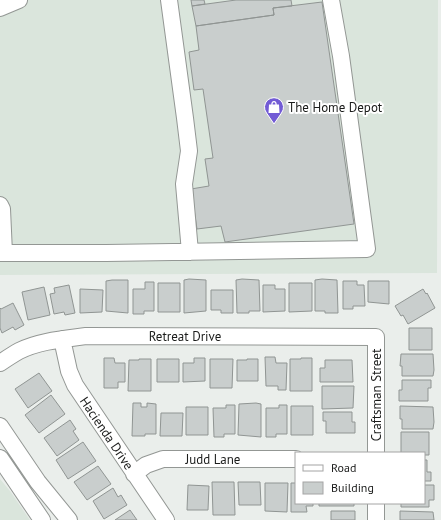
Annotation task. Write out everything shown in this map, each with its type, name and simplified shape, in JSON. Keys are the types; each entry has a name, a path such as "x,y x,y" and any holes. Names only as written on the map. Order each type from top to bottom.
{"street":[{"path":"0,8 18,0"},
{"path":"168,0 185,118 188,151 184,184 190,252"},
{"path":"0,205 2,209 2,253 366,250 341,56 331,0"},
{"name":"Retreat Drive","path":"0,363 19,351 40,344 86,336 376,337"},
{"name":"Craftsman Street","path":"376,337 376,452"},
{"name":"Hacienda Drive","path":"62,339 69,371 75,385 166,520"},
{"path":"0,426 38,482 69,520"},
{"path":"0,458 42,520"},
{"name":"Judd Lane","path":"134,474 146,464 163,459 295,459"},
{"path":"376,504 376,520"}],"shaded area":[{"path":"0,0 438,0 437,273 0,275"},
{"path":"0,479 10,491 30,520 0,520"}],"building":[{"path":"191,0 204,0 205,4 192,6"},
{"path":"236,0 291,0 292,6 273,8 274,15 196,26 192,6"},
{"name":"The Home Depot","path":"322,2 354,224 225,242 221,226 197,229 191,189 209,186 205,159 213,158 203,89 194,90 189,52 199,50 196,26 274,15 273,8"},
{"path":"128,280 128,313 106,311 106,281"},
{"path":"184,280 206,280 206,311 184,313"},
{"path":"236,280 259,280 260,311 237,313"},
{"path":"315,280 337,280 338,313 315,311"},
{"path":"343,281 357,281 357,285 364,285 365,306 353,306 353,309 343,309"},
{"path":"368,281 389,281 389,304 368,302"},
{"path":"145,282 154,282 154,311 144,311 144,314 133,314 133,289 145,289"},
{"path":"158,283 180,283 180,312 158,312"},
{"path":"289,283 312,283 312,311 289,312"},
{"path":"69,285 75,313 65,315 64,312 54,314 50,294 55,293 54,288"},
{"path":"263,285 275,285 275,289 285,289 285,311 263,312"},
{"path":"44,287 50,315 28,320 22,292"},
{"path":"80,289 103,290 102,312 80,313"},
{"path":"423,289 426,294 427,293 435,308 408,324 403,315 401,316 395,306"},
{"path":"211,290 233,290 233,313 221,313 221,310 211,310"},
{"path":"13,303 24,325 15,330 13,327 2,333 0,328 0,308 1,309"},
{"path":"409,328 432,328 432,350 409,350"},
{"path":"401,354 433,354 433,376 402,376 402,366 400,366"},
{"path":"265,357 275,357 276,363 287,363 286,390 278,390 278,386 266,386"},
{"path":"104,358 114,358 115,363 125,363 125,382 118,382 118,388 104,388"},
{"path":"194,358 205,358 205,381 183,382 183,363 194,363"},
{"path":"312,358 312,391 290,391 290,359"},
{"path":"151,359 151,391 128,391 129,360"},
{"path":"157,359 179,359 179,382 157,382"},
{"path":"210,359 233,359 232,388 210,388"},
{"path":"258,359 258,381 237,381 237,360"},
{"path":"325,360 352,360 353,382 320,382 320,368 325,368"},
{"path":"39,373 52,391 28,408 15,389"},
{"path":"402,380 431,380 431,388 428,388 428,401 399,401 399,390 402,390"},
{"path":"322,386 354,386 353,408 322,409"},
{"path":"51,395 65,414 39,433 25,415"},
{"path":"133,403 141,403 141,407 147,407 147,403 156,404 156,434 132,436"},
{"path":"239,404 261,404 261,437 238,435"},
{"path":"226,405 235,405 235,434 224,434 224,437 214,437 213,408 226,408"},
{"path":"279,405 287,405 287,434 276,434 276,437 266,437 266,408 279,408"},
{"path":"291,406 313,406 313,435 291,435"},
{"path":"400,406 433,407 433,429 402,429"},
{"path":"186,407 208,407 208,435 186,435"},
{"path":"323,412 352,412 352,422 355,422 355,433 326,433 326,421 323,421"},
{"path":"161,413 183,413 182,436 160,436"},
{"path":"70,420 76,429 73,431 79,440 57,456 44,438"},
{"path":"401,432 429,432 429,455 425,455 425,452 401,452"},
{"path":"83,442 96,461 68,479 56,460"},
{"path":"425,460 427,460 427,472 431,472 431,481 425,481"},
{"path":"98,466 111,484 87,500 74,482"},
{"path":"212,482 234,482 235,515 213,515"},
{"path":"238,482 260,482 261,505 239,505"},
{"path":"265,483 288,483 287,512 265,511"},
{"path":"291,483 295,483 295,504 313,504 313,506 306,506 307,512 291,512"},
{"path":"188,485 209,486 208,510 187,510"},
{"path":"425,485 434,485 434,500 429,500 429,507 401,507 401,504 425,504"},
{"path":"113,488 118,497 121,495 127,505 104,519 93,501"},
{"path":"319,504 354,504 354,506 319,506"},
{"path":"130,510 137,520 115,520"},
{"path":"331,511 355,511 355,520 331,520"},
{"path":"400,511 433,512 434,520 400,520"}],"place":[{"name":"The Home Depot","path":"274,124"}]}
